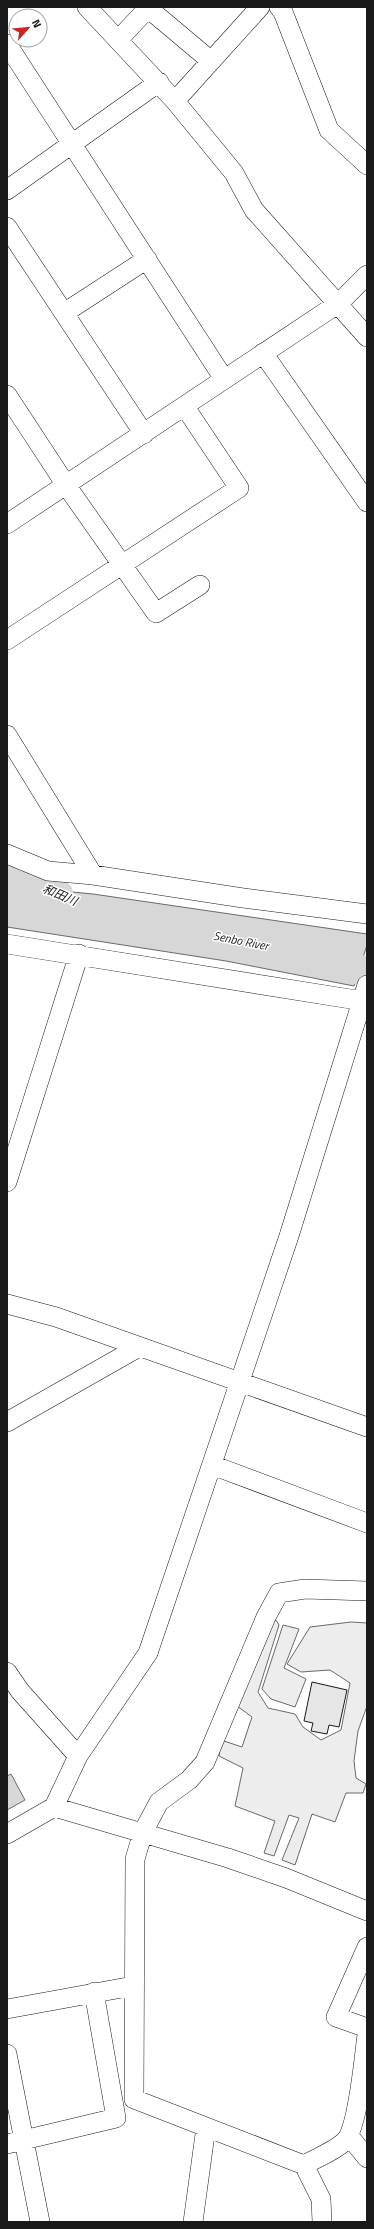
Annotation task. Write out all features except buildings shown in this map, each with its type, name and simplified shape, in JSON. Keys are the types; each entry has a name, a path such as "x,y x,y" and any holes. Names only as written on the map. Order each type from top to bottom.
{"street":[{"path":"87,7 119,39 175,100 234,173 254,210 367,337"},
{"path":"175,100 260,7"},
{"path":"279,7 283,12 329,130 367,165"},
{"path":"119,39 149,8 211,60"},
{"path":"7,44 224,379"},
{"path":"7,190 159,82"},
{"path":"7,227 144,434"},
{"path":"64,313 147,259"},
{"path":"7,524 144,434 338,303 367,275"},
{"path":"263,353 367,502"},
{"path":"7,395 66,485 156,613 200,585"},
{"path":"7,640 239,488 185,406"},
{"path":"7,735 93,875"},
{"path":"7,854 48,871 93,875 243,898 367,914"},
{"path":"7,944 365,993 241,1381 148,1653 78,1756 54,1807 7,1834"},
{"path":"7,1182 79,954"},
{"path":"7,1304 56,1317 139,1347 241,1381 367,1427"},
{"path":"7,1422 139,1347"},
{"path":"212,1466 367,1523"},
{"path":"322,2222 321,2199 304,2165 134,2099 135,1859 143,1832 159,1802 189,1780 205,1762 266,1617 279,1593 305,1588 367,1591"},
{"path":"7,1672 20,1691 78,1756"},
{"path":"54,1807 143,1832 286,1878 367,1911"},
{"path":"367,1946 336,2017 367,2028"},
{"path":"7,2009 94,1992 134,1986"},
{"path":"16,2142 116,2118 94,1992"},
{"path":"304,2165 343,2142 349,2136 358,2102 367,2035"},
{"path":"7,2054 16,2142 40,2222"},
{"path":"193,2222 206,2127"},
{"path":"349,2136 367,2158"}],"shaded area":[{"path":"276,1620 279,1625 258,1692 268,1708 295,1714 303,1727 321,1740 341,1730 350,1683 330,1670 301,1672 287,1664 310,1627 351,1622 367,1623 367,1706 358,1731 354,1761 356,1778 366,1784 363,1793 346,1793 335,1822 312,1814 295,1865 282,1860 299,1818 289,1815 274,1856 264,1853 275,1821 235,1806 243,1768 219,1756 221,1740 242,1747 252,1717 237,1706 267,1622"},
{"path":"283,1625 299,1629 284,1668 306,1679 295,1707 271,1699 262,1689"}],"water":[{"path":"7,875 60,885 62,891 93,894 367,934 367,945 354,986 226,961 7,927"},
{"path":"11,1774 25,1800 7,1810 7,1776"}],"waterway":[{"name":"和田川","path":"7,873 58,894"},
{"name":"Senbo River","path":"319,959 367,972"}]}
